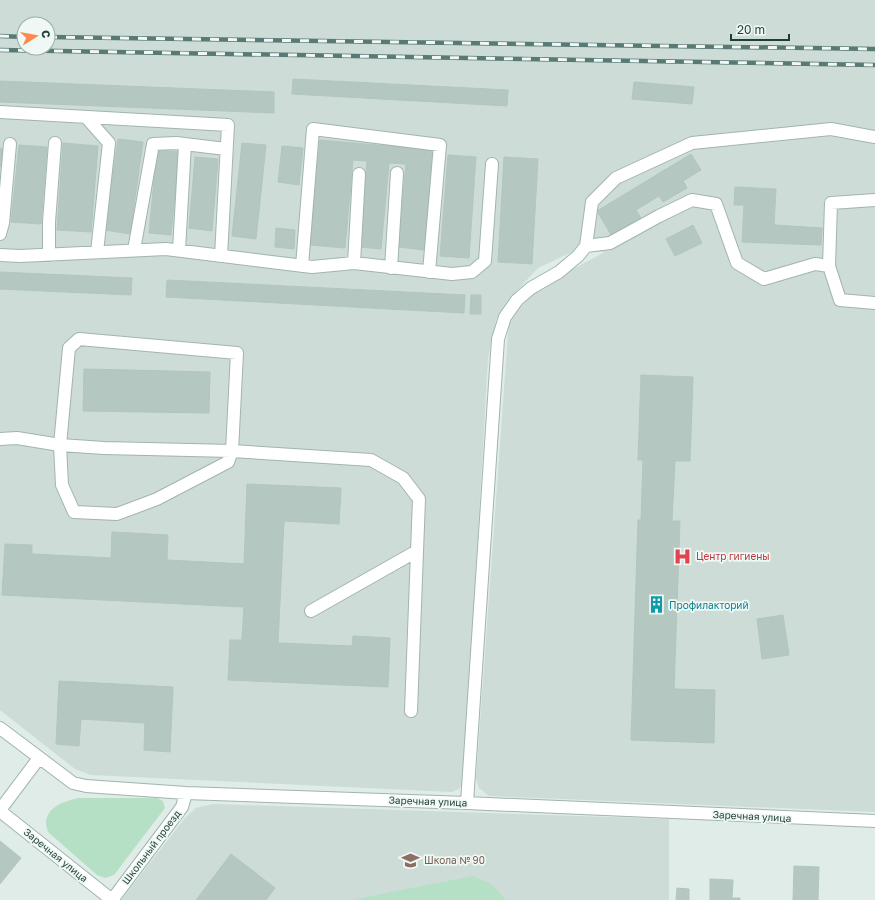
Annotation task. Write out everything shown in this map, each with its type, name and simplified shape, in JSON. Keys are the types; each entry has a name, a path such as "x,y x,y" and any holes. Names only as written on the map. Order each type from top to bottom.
{"street":[{"path":"0,112 228,125 220,256"},
{"path":"86,117 109,143 98,252"},
{"path":"467,803 498,339 505,317 517,300 531,288 559,272 578,256 586,246 592,202 616,178 692,143 832,129 875,137"},
{"path":"302,266 313,130 440,145 429,272"},
{"path":"134,250 153,144 176,142 226,149"},
{"path":"49,254 49,222 56,143"},
{"path":"0,234 3,223 10,144"},
{"path":"179,250 185,144"},
{"path":"0,255 20,256 166,249 312,267 354,263 452,274 472,272 485,261 492,164"},
{"path":"391,268 397,173"},
{"path":"354,263 359,174"},
{"path":"586,246 610,243 692,200 716,204 738,263 764,279 815,264 829,266"},
{"path":"875,200 831,203 829,266 840,300 875,303"},
{"path":"79,338 238,353 232,451 228,462 157,499 117,514 74,512 62,486 60,445 69,348 79,338"},
{"path":"0,439 17,438 60,445 104,448 232,451 371,460 403,478 419,499 411,711"},
{"path":"311,611 417,551"},
{"name":"Заречная улица","path":"0,728 73,783 86,786 186,793 467,803 875,821"},
{"path":"0,811 39,758"},
{"name":"Школьный проезд","path":"112,900 182,806 186,793"},
{"name":"Заречная улица","path":"0,811 112,900"}],"shaded area":[{"path":"0,0 875,0 875,812 489,796 479,788 476,779 508,333 511,318 524,303 547,283 605,252 576,250 538,268 509,299 496,320 488,358 464,778 460,788 452,792 91,775 75,769 0,710"},
{"name":"Школа № 90","path":"213,804 669,819 669,900 121,900 185,818 196,808"}],"green space":[{"path":"79,798 157,798 163,801 165,808 114,875 105,878 97,875 48,832 46,822 47,816 50,812 58,805"},
{"path":"473,876 491,884 506,900 351,900"}],"building":[{"path":"293,79 508,90 507,106 292,94"},
{"path":"0,81 274,92 274,113 0,102"},
{"path":"634,82 694,87 692,104 632,99"},
{"path":"118,139 143,142 130,234 105,230"},
{"path":"320,140 433,150 424,250 398,247 406,164 389,163 381,249 359,247 367,161 353,160 345,248 310,245"},
{"path":"63,143 98,146 91,232 57,230"},
{"path":"242,143 266,145 256,239 232,236"},
{"path":"19,145 47,147 41,224 11,222"},
{"path":"282,146 303,148 299,185 278,182"},
{"path":"0,148 3,149 0,167"},
{"path":"157,150 179,152 171,235 149,233"},
{"path":"691,154 701,170 683,181 687,188 663,202 659,196 636,210 642,220 613,238 597,211"},
{"path":"448,155 476,157 469,258 440,256"},
{"path":"195,157 218,159 212,231 189,228"},
{"path":"504,157 538,159 532,264 498,262"},
{"path":"735,187 776,189 774,225 822,228 821,245 742,242 744,205 734,205"},
{"path":"693,225 702,243 675,256 666,239"},
{"path":"276,228 295,230 294,249 275,247"},
{"path":"0,272 132,278 131,295 0,289"},
{"path":"167,280 465,295 464,313 166,297"},
{"path":"471,295 481,295 481,314 470,314"},
{"path":"84,369 210,372 209,413 83,411"},
{"name":"Профилакторий","path":"641,375 693,377 690,461 675,461 672,521 680,521 674,689 715,690 714,743 631,740 638,520 641,520 643,460 638,460"},
{"path":"247,484 341,488 339,524 284,521 278,643 352,646 353,636 390,638 388,687 228,680 230,640 242,640 244,607 2,595 5,544 32,545 32,554 111,558 112,532 168,535 167,560 244,564"},
{"path":"783,615 789,655 762,659 757,619"},
{"path":"59,681 173,687 170,752 144,750 145,723 81,719 79,746 56,744"},
{"path":"0,841 21,858 0,884"},
{"path":"231,854 275,888 266,900 196,900"},
{"path":"794,866 819,867 818,900 793,900"},
{"path":"710,879 733,880 732,898 740,898 740,900 710,900"},
{"path":"677,888 689,889 689,900 676,900"}],"railway":[{"path":"0,36 16,37"},
{"path":"56,37 875,49"},
{"path":"0,50 875,65"}],"place":[{"name":"Центр гигиены","path":"683,556"},
{"name":"Профилакторий","path":"656,605"},
{"name":"Школа № 90","path":"411,860"}]}
